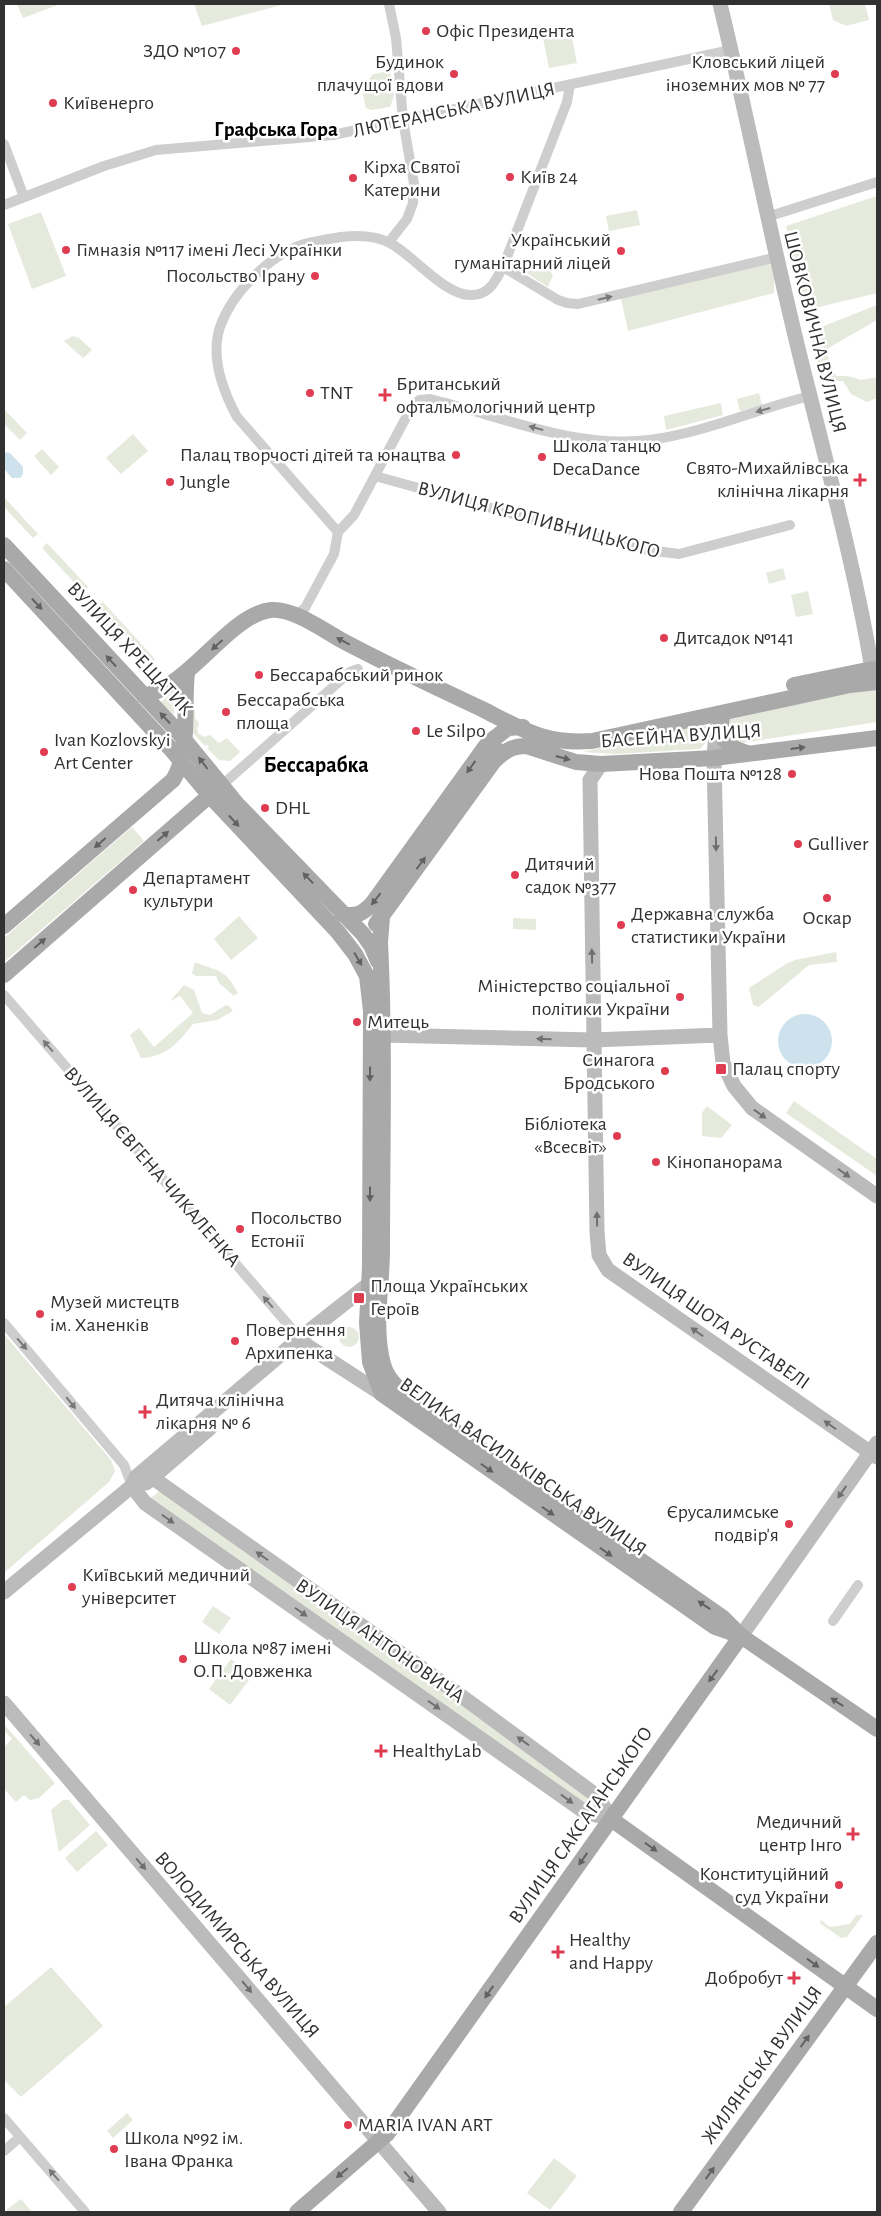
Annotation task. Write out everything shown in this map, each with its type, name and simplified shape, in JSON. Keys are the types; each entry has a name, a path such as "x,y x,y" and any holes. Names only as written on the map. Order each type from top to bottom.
{"main road":[{"name":"ВУЛИЦЯ ХРЕЩАТИК","path":"4,546 185,740 216,791"},
{"name":"ВУЛИЦЯ ХРЕЩАТИК","path":"4,568 181,760 216,791"},
{"path":"144,696 162,690 187,673 249,618 272,610 289,612 317,627"},
{"name":"БАСЕЙНА ВУЛИЦЯ","path":"317,627 493,715 511,729 560,741 592,741 727,714 850,685 876,672"},
{"name":"БАСЕЙНА ВУЛИЦЯ","path":"511,729 561,733 591,731 876,672"},
{"path":"4,926 173,780 181,760 185,740 184,698 187,673"},
{"path":"727,714 720,731 724,741 736,749 750,754"},
{"path":"338,932 350,937 363,934 382,917 494,761 511,729"},
{"path":"342,914 357,916 364,913 488,743 511,729"},
{"name":"БАСЕЙНА ВУЛИЦЯ","path":"494,761 508,749 516,746 526,746 581,763 601,764 714,758 877,738"},
{"path":"4,976 216,791"},
{"name":"ВЕЛИКА ВАСИЛЬКІВСЬКА ВУЛИЦЯ","path":"216,791 363,934 372,947 381,971"},
{"name":"ВЕЛИКА ВАСИЛЬКІВСЬКА ВУЛИЦЯ","path":"216,791 338,932 362,966 370,990 372,1289 380,1348 386,1373 398,1389 410,1400 722,1617 741,1636 877,1730"},
{"name":"ВЕЛИКА ВАСИЛЬКІВСЬКА ВУЛИЦЯ","path":"382,917 380,942 382,1035 372,1289 367,1323 370,1362 382,1394 715,1627 741,1636"},
{"name":"ВУЛИЦЯ САКСАГАНСЬКОГО","path":"297,2212 387,2134 741,1636"},
{"name":"ВУЛИЦЯ АНТОНОВИЧА","path":"611,1819 877,2009"},
{"name":"ЖИЛЯНСЬКА ВУЛИЦЯ","path":"681,2212 877,1943"}],"street":[{"path":"389,4 396,38 400,96 414,184 413,203 407,219 389,242"},
{"name":"ШОВКОВИЧНА ВУЛИЦЯ","path":"720,4 767,217 876,672"},
{"name":"ЛЮТЕРАНСЬКА ВУЛИЦЯ","path":"4,205 134,156 156,150 333,135 731,50"},
{"path":"338,532 238,417 228,400 219,374 217,344 219,330 232,302 242,289 267,265 284,254 303,245 342,237 372,237 389,242 461,294 472,295 489,290 503,267 567,102 570,85"},
{"path":"4,144 24,197"},
{"path":"767,217 877,182"},
{"path":"503,267 558,300 578,304 777,257"},
{"path":"295,615 306,608 334,554 338,532 354,515 410,410 419,400 425,398 580,438 648,440 686,432 810,396"},
{"name":"ВУЛИЦЯ КРОПИВНИЦЬКОГО","path":"375,476 593,536 666,554 679,554 790,525"},
{"path":"317,627 313,612 322,577"},
{"path":"216,791 350,672 358,670"},
{"path":"727,714 716,730 714,758 720,1035 723,1063 734,1086 752,1108 877,1196"},
{"name":"ВУЛИЦЯ ШОТА РУСТАВЕЛІ","path":"601,764 590,780 597,1243 601,1262 608,1270 875,1451"},
{"name":"ВУЛИЦЯ ЄВГЕНА ЧИКАЛЕНКА","path":"4,995 303,1342"},
{"path":"382,1035 593,1040 720,1035"},
{"path":"4,1592 132,1486 143,1485 147,1474 303,1342 372,1289"},
{"path":"4,1323 124,1466 132,1486"},
{"path":"303,1342 382,1394"},
{"name":"ВУЛИЦЯ САКСАГАНСЬКОГО","path":"741,1636 875,1451"},
{"name":"ВУЛИЦЯ АНТОНОВИЧА","path":"147,1474 464,1698 597,1796 611,1819"},
{"name":"ВУЛИЦЯ АНТОНОВИЧА","path":"132,1486 145,1503 585,1812 611,1819"},
{"path":"833,1621 858,1585"},
{"name":"ВОЛОДИМИРСЬКА ВУЛИЦЯ","path":"4,1704 439,2212"},
{"path":"4,2118 86,2212"},
{"path":"4,2151 20,2137"}],"shaded area":[{"path":"17,4 60,4 23,18"},
{"path":"194,4 285,4 202,26"},
{"path":"829,4 865,4 869,20 846,26 833,20"},
{"path":"571,32 577,63 549,68 543,38"},
{"path":"390,71 394,96 390,107 371,110 366,108 362,89 373,74"},
{"path":"877,196 877,293 811,309 803,302 786,226"},
{"path":"637,210 640,225 609,231 606,216"},
{"path":"41,212 66,276 32,289 8,224"},
{"path":"520,258 552,269 551,273 553,275 548,287 522,270 518,265"},
{"path":"769,259 774,278 774,293 628,331 620,294"},
{"path":"877,305 877,320 825,350 836,376 848,376 861,380 877,377 877,398 867,402 851,394 843,381 821,382 811,331"},
{"path":"73,336 79,338 92,350 83,358 64,341"},
{"path":"759,393 762,405 740,411 737,399"},
{"path":"721,403 723,415 666,430 664,416"},
{"path":"4,409 27,433 20,440 4,424"},
{"path":"133,434 148,451 121,474 106,458"},
{"path":"42,449 59,467 51,475 34,456"},
{"path":"4,497 38,534 33,538 4,507"},
{"path":"47,543 88,587 83,592 42,548"},
{"path":"783,568 786,579 769,584 766,573"},
{"path":"808,591 813,614 796,617 791,595"},
{"path":"103,602 155,659 150,663 98,606"},
{"path":"877,689 877,722 735,744 724,733 728,720 854,691"},
{"path":"174,690 174,715 161,702"},
{"path":"189,698 195,704 195,718 199,723 197,729 199,734 204,737 210,735 219,743 227,738 240,752 230,761 219,760 207,748 209,747 205,746 190,730"},
{"path":"703,724 710,730 709,739 700,749 616,754 583,752"},
{"path":"132,827 144,841 4,962 4,938"},
{"path":"239,916 258,938 231,960 214,939"},
{"path":"513,918 536,919 536,930 513,929"},
{"path":"836,952 837,962 809,965 761,1005 758,1007 753,1005 749,988 786,964 795,960"},
{"path":"195,962 224,974 238,993 234,996 219,983 216,976 196,976 192,973"},
{"path":"184,985 194,990 202,1013 210,1015 226,1005 233,1011 217,1020 193,1024 171,1048 158,1055 141,1058 130,1035 139,1028 154,1047 193,1013 180,996 170,1001"},
{"path":"794,1101 877,1159 877,1176 786,1113"},
{"path":"707,1106 732,1125 721,1138 702,1136 702,1113"},
{"path":"349,1327 356,1330 359,1337 356,1344 349,1347 342,1344 339,1337 342,1330"},
{"path":"4,1334 111,1460 115,1471 109,1482 4,1573"},
{"path":"164,1487 597,1796 585,1812 145,1503"},
{"path":"213,1606 231,1618 219,1634 202,1622"},
{"path":"231,1659 253,1675 230,1705 209,1689"},
{"path":"4,1724 55,1783 39,1798 30,1800 24,1795 16,1802 4,1789 4,1747 12,1739 4,1730"},
{"path":"63,1800 69,1800 90,1825 59,1852 51,1810"},
{"path":"96,1831 108,1845 77,1872 65,1858"},
{"path":"856,1915 863,1915 847,1937 841,1938 820,1923 821,1920 830,1927 850,1924"},
{"path":"51,1967 103,2026 21,2097 4,2080 4,2007"},
{"path":"127,2113 133,2120 113,2138 107,2131"},
{"path":"554,2158 577,2176 550,2210 527,2193"},
{"path":"21,2199 32,2212 8,2212 6,2210"}],"water":[{"path":"4,452 10,453 23,467 23,474 20,478 12,478 4,469"},
{"path":"805,1014 815,1016 824,1022 830,1031 832,1041 830,1051 824,1060 815,1066 805,1068 795,1066 786,1060 780,1051 778,1041 780,1031 786,1022 795,1016"}],"place":[{"name":"Офіс Президента","path":"426,31"},
{"name":"ЗДО №107","path":"236,51"},
{"name":"Будинок плачущої вдови","path":"454,74"},
{"name":"Кловський ліцей іноземних мов № 77","path":"835,74"},
{"name":"Київенерго","path":"53,103"},
{"name":"Київ 24","path":"510,177"},
{"name":"Кірха Святої Катерини","path":"353,178"},
{"name":"Гімназія №117 імені Лесі Українки","path":"66,250"},
{"name":"Український гуманітарний ліцей","path":"621,251"},
{"name":"Посольство Ірану","path":"315,276"},
{"name":"TNT","path":"310,393"},
{"name":"Британський офтальмологічний центр","path":"385,395"},
{"name":"Палац творчості дітей та юнацтва","path":"456,455"},
{"name":"Школа танцю DecaDance","path":"542,457"},
{"name":"Свято-Михайлівська клінічна лікарня","path":"860,480"},
{"name":"Jungle","path":"170,482"},
{"name":"Дитсадок №141","path":"664,638"},
{"name":"Бессарабський ринок","path":"259,675"},
{"name":"Бессарабська площа","path":"226,712"},
{"name":"Le Silpo","path":"416,731"},
{"name":"Ivan Kozlovskyi Art Center","path":"44,752"},
{"name":"Нова Пошта №128","path":"792,774"},
{"name":"DHL","path":"265,808"},
{"name":"Gulliver","path":"798,844"},
{"name":"Дитячий садок №377","path":"515,875"},
{"name":"Департамент культури","path":"133,890"},
{"name":"Оскар","path":"827,898"},
{"name":"Державна служба статистики України","path":"621,925"},
{"name":"Міністерство соціальної політики України","path":"680,997"},
{"name":"Митець","path":"357,1022"},
{"name":"Палац спорту","path":"721,1069"},
{"name":"Синагога Бродського","path":"665,1071"},
{"name":"Бібліотека «Всесвіт»","path":"617,1136"},
{"name":"Кінопанорама","path":"656,1162"},
{"name":"Посольство Естонії","path":"240,1229"},
{"name":"Площа Українських Героїв","path":"359,1298"},
{"name":"Музей мистецтв ім. Ханенків","path":"40,1314"},
{"name":"Повернення Архипенка","path":"235,1341"},
{"name":"Дитяча клінічна лікарня № 6","path":"145,1412"},
{"name":"Єрусалимське подвір'я","path":"789,1524"},
{"name":"Київський медичний університет","path":"72,1587"},
{"name":"Школа №87 імені О.П. Довженка","path":"183,1659"},
{"name":"HealthyLab","path":"381,1751"},
{"name":"Медичний центр Інго","path":"853,1834"},
{"name":"Конституційний суд України","path":"839,1885"},
{"name":"Healthy and Happy","path":"558,1952"},
{"name":"Добробут","path":"794,1978"},
{"name":"MARIA IVAN ART","path":"348,2125"},
{"name":"Школа №92 ім. Івана Франка","path":"114,2149"}],"district":[{"name":"Графська Гора","path":"276,129"},
{"name":"Бессарабка","path":"316,765"}]}
